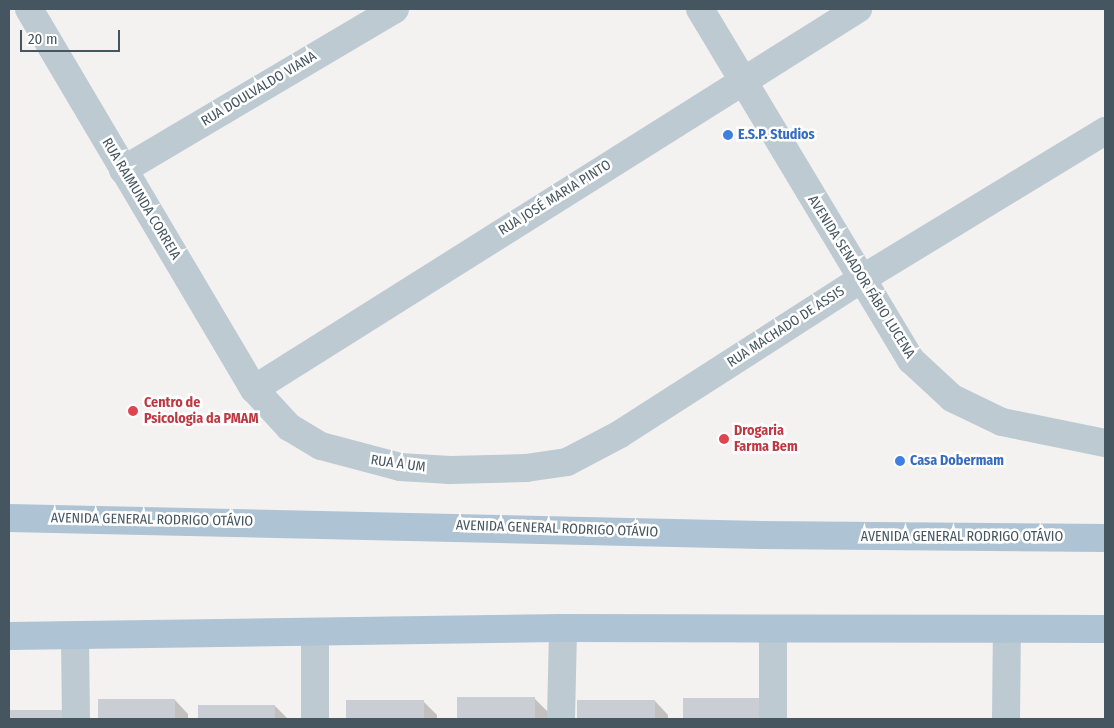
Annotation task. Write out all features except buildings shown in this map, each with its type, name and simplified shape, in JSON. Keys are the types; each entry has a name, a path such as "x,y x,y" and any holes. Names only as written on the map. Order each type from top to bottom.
{"main road":[{"name":"AVENIDA GENERAL RODRIGO OTÁVIO","path":"9,518 762,535 1105,538"},
{"path":"9,636 75,638 563,628 1105,629"}],"street":[{"name":"RUA RAIMUNDA CORREIA","path":"29,9 254,389 289,427 321,446 347,455"},
{"name":"RUA DOULVALDO VIANA","path":"123,170 394,9"},
{"name":"AVENIDA SENADOR FÁBIO LUCENA","path":"700,9 860,280 911,360 952,398 1002,422 1105,443"},
{"name":"RUA JOSÉ MARIA PINTO","path":"254,389 858,9"},
{"name":"RUA MACHADO DE ASSIS","path":"450,470 526,468 567,462 620,434 860,280 1105,131"},
{"name":"RUA A UM","path":"347,455 400,467 450,470"},
{"path":"561,719 563,628"},
{"path":"773,719 774,629"},
{"path":"1006,719 1007,630"},
{"path":"315,633 315,719"},
{"path":"75,638 76,719"}],"place":[{"name":"E.S.P. Studios","path":"728,135"},
{"name":"Centro de Psicologia da PMAM","path":"133,411"},
{"name":"Drogaria Farma Bem","path":"724,439"},
{"name":"Casa Dobermam","path":"900,461"}]}
